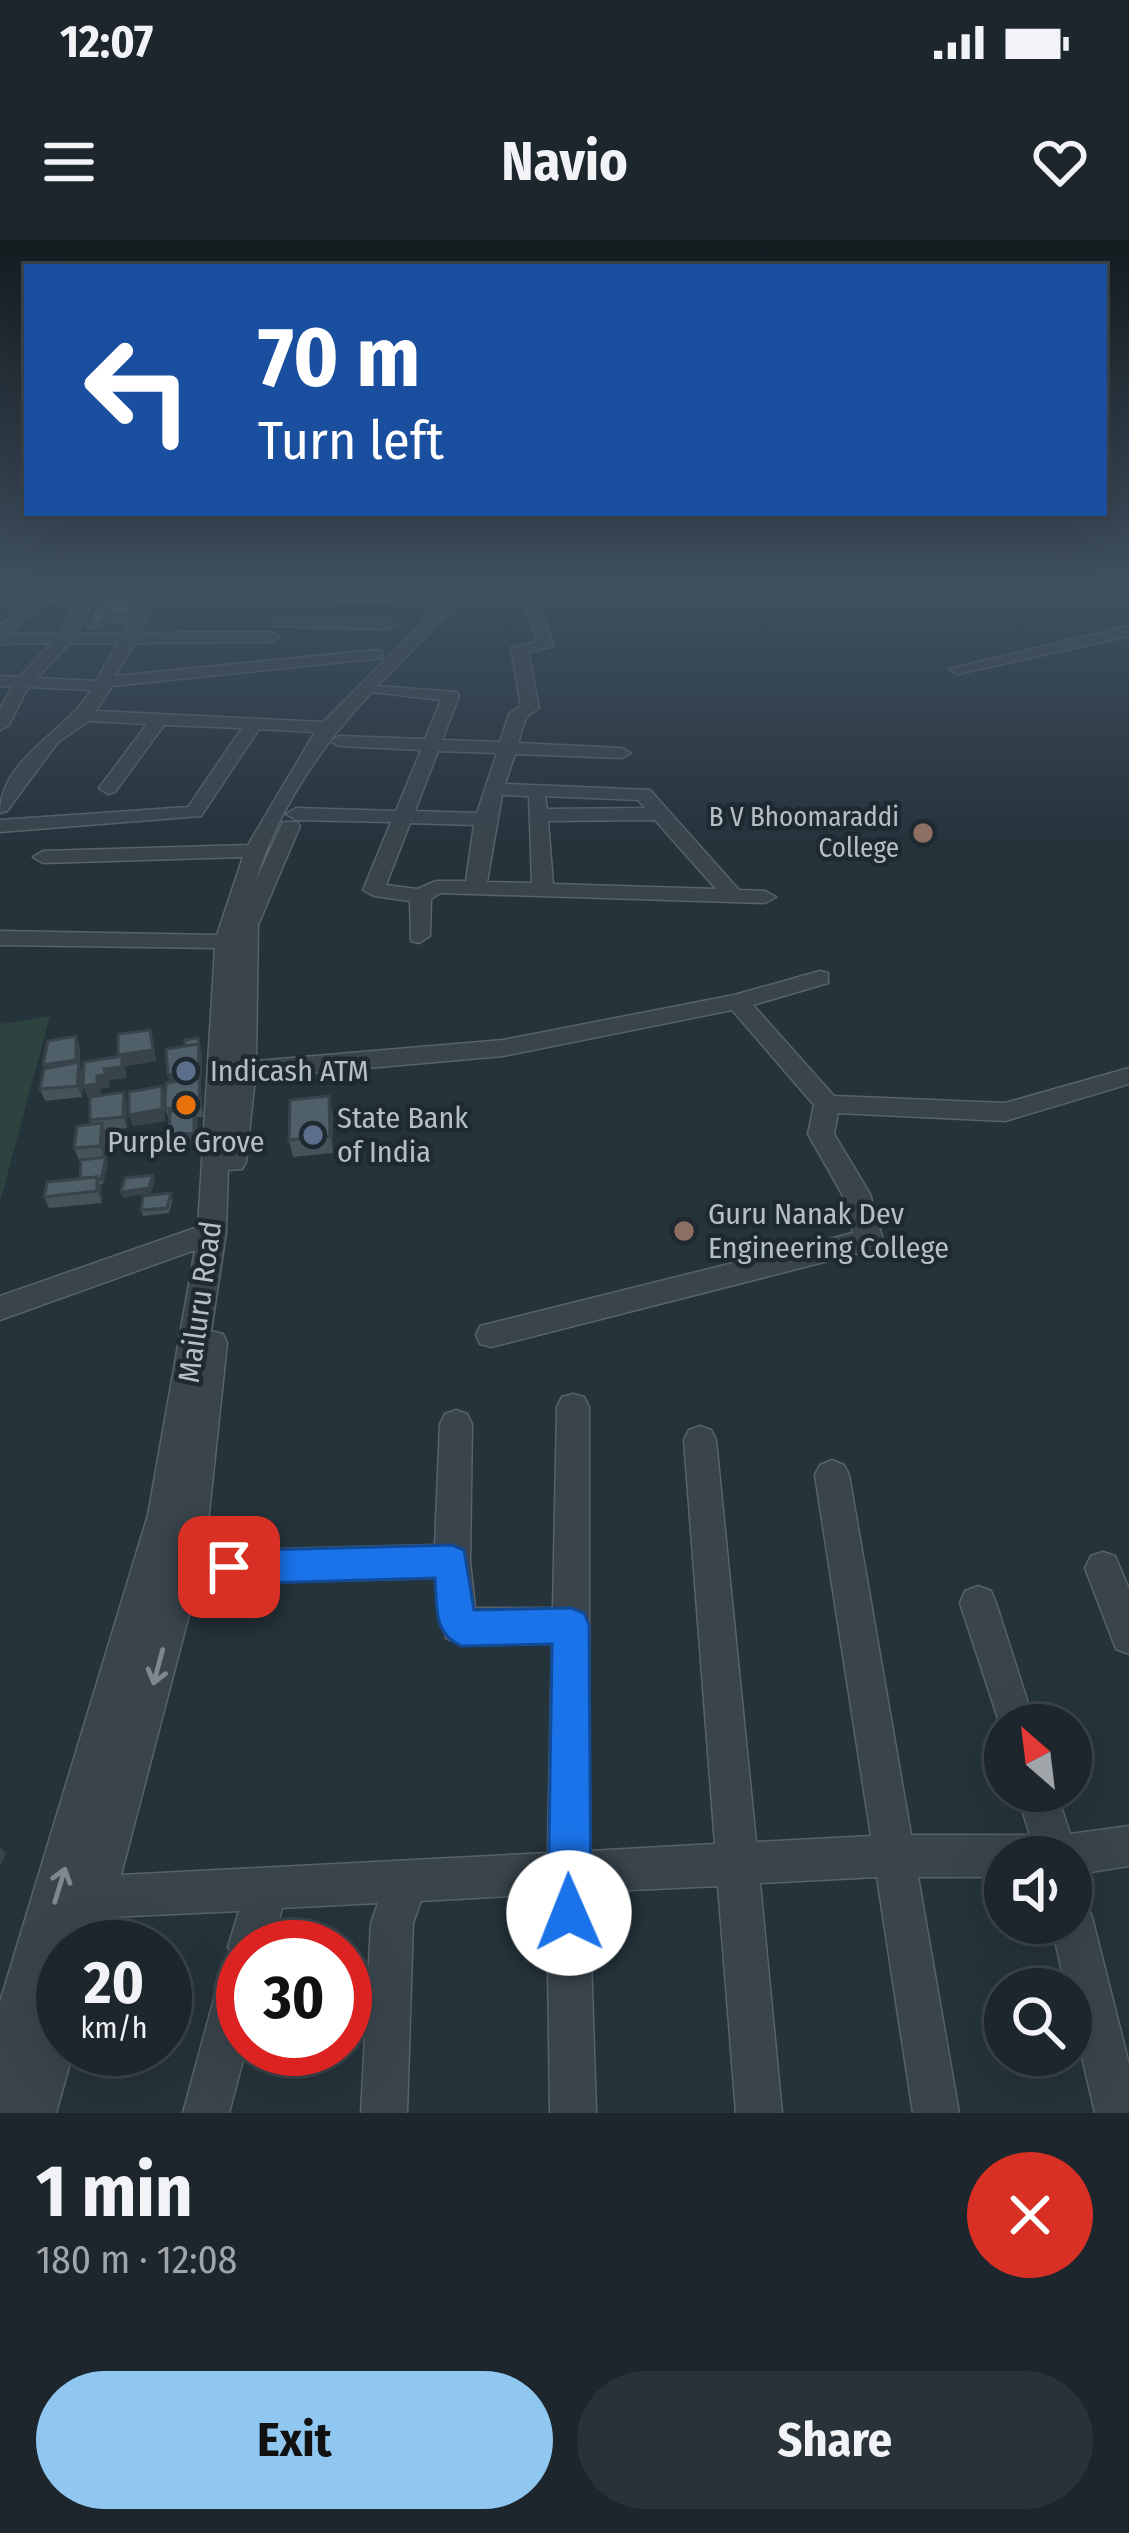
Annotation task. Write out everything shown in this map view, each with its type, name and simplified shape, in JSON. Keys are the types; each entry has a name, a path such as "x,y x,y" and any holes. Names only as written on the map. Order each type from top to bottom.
{"street":[{"path":"0,724 33,672"},
{"path":"4,796 52,738 86,716 112,672"},
{"path":"0,681 106,684 284,672"},
{"name":"Mailuru Road","path":"17,2100 165,1515 212,1233 233,1071 226,942 255,850 376,672"},
{"path":"88,1920 184,1568 248,925 333,734 397,672"},
{"path":"476,888 492,789 518,714 530,708 523,672"},
{"path":"379,692 451,695 374,890 421,896 434,888 476,888 766,897"},
{"path":"86,716 256,721 431,745 622,753"},
{"path":"108,788 160,718"},
{"path":"0,826 194,812 256,721"},
{"path":"492,789 644,794 733,896"},
{"path":"537,790 543,890"},
{"path":"296,814 485,819"},
{"path":"538,815 661,814"},
{"path":"43,857 255,850"},
{"path":"419,936 421,896"},
{"path":"0,938 226,942"},
{"path":"233,1071 503,1048 737,1002 820,978"},
{"path":"737,1002 827,1105 1005,1112 1129,1076"},
{"path":"490,1335 869,1240 856,1194 821,1134 827,1105"},
{"path":"0,1308 212,1233"},
{"path":"573,1407 568,1873 574,2113"},
{"path":"456,1424 452,1562 457,1622 462,1628 571,1625"},
{"path":"700,1440 759,2113"},
{"path":"832,1475 936,2113"},
{"path":"184,1568 452,1562"},
{"path":"1103,1568 1129,1636"},
{"path":"977,1604 1009,1704"},
{"path":"1092,1851 1129,1846"},
{"path":"94,1897 891,1856 984,1856"},
{"path":"384,2113 392,1923 408,1882"},
{"path":"257,1920 266,1889"},
{"path":"1077,1944 1118,2113"},
{"path":"17,2100 36,2061"},
{"path":"206,2113 216,2075"}],"green space":[{"path":"50,1016 0,1202 0,1024"}],"building":[{"path":"150,1030 153,1050 118,1055 118,1034"},
{"path":"76,1036 76,1060 43,1065 48,1041"},
{"path":"199,1044 198,1071 168,1075 166,1049"},
{"path":"122,1056 122,1067 104,1069 106,1075 97,1076 97,1084 83,1086 84,1062"},
{"path":"79,1062 77,1086 40,1089 44,1069"},
{"path":"199,1078 200,1105 165,1109 166,1083"},
{"path":"162,1086 162,1109 129,1115 129,1092"},
{"path":"124,1092 123,1117 90,1120 90,1097"},
{"path":"329,1096 330,1136 289,1140 290,1100"},
{"path":"194,1109 194,1133 169,1136 170,1111"},
{"path":"102,1123 100,1146 74,1148 77,1126"},
{"path":"106,1157 101,1179 80,1178 81,1160"},
{"path":"153,1175 149,1188 121,1192 125,1178"},
{"path":"97,1177 97,1191 44,1197 47,1182"},
{"path":"171,1193 167,1208 141,1210 143,1196"}],"place":[{"name":"B V Bhoomaraddi College","path":"923,833"},
{"name":"Indicash ATM","path":"186,1071"},
{"name":"Purple Grove","path":"186,1105"},
{"name":"State Bank of India","path":"313,1135"},
{"name":"Guru Nanak Dev Engineering College","path":"684,1231"}],"route":[{"path":"229,1567 452,1562 458,1626 571,1625 569,1913"}]}
